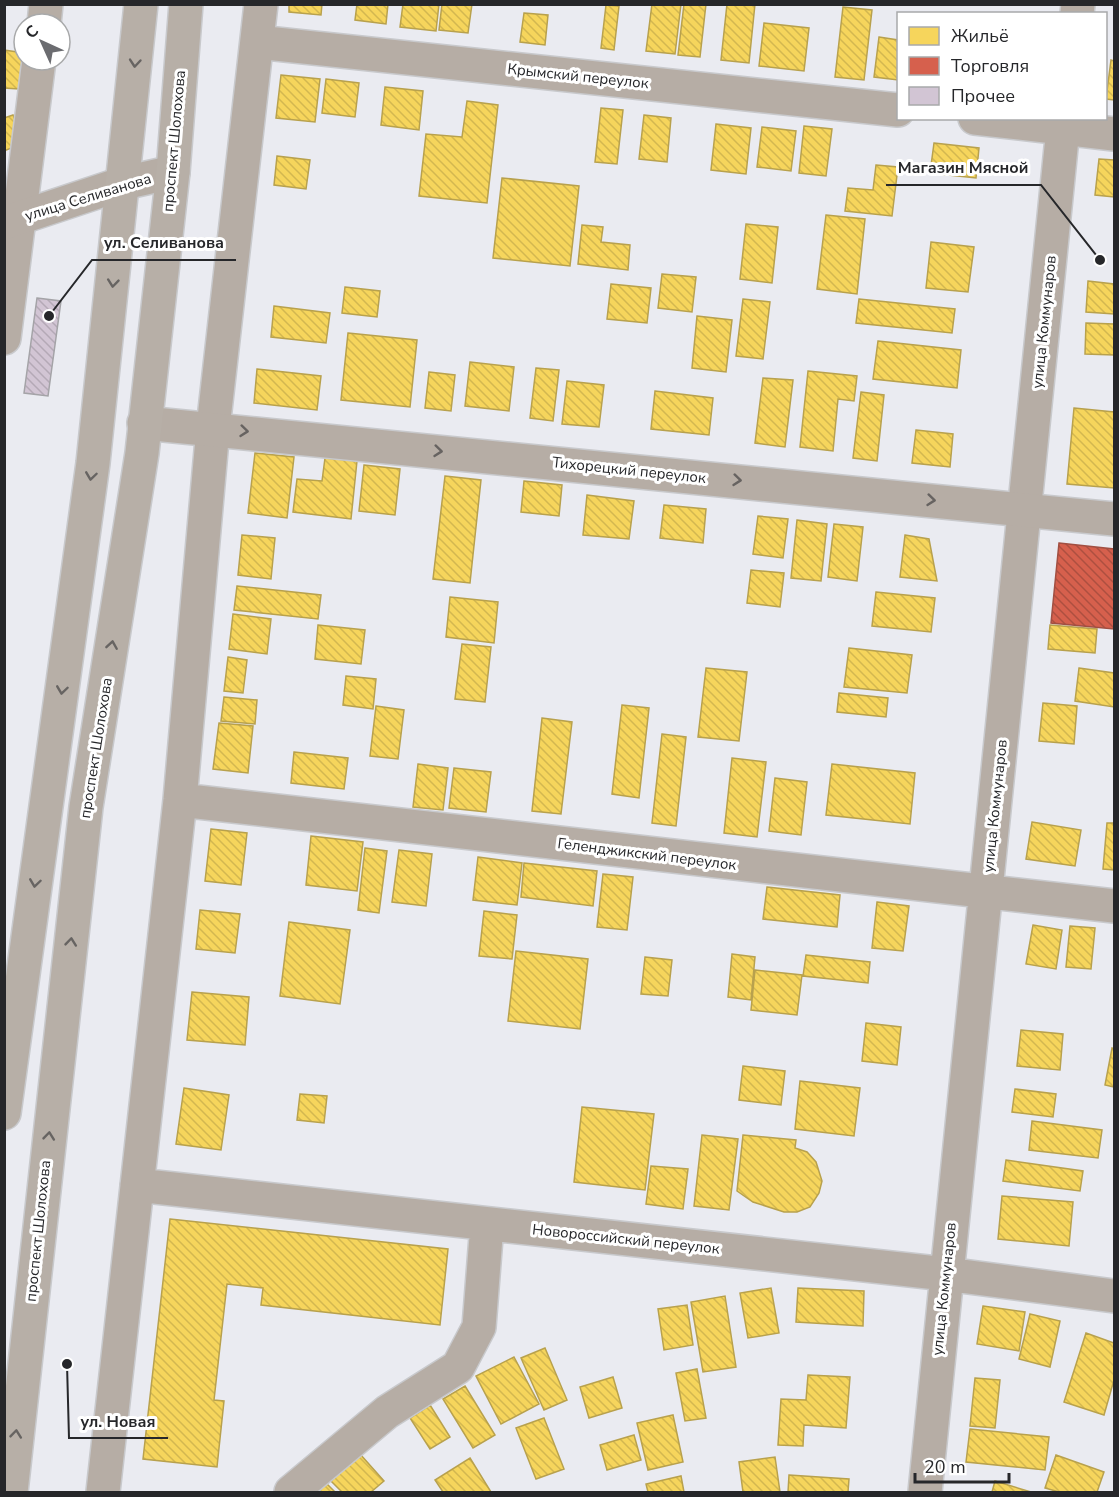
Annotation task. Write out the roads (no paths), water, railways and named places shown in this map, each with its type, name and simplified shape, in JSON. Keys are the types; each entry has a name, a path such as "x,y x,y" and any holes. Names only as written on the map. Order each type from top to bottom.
{"main road":[{"path":"4,1113 93,463 141,4"},
{"name":"проспект Шолохова","path":"11,1492 86,807 140,469 173,172 186,4"}],"street":[{"path":"103,1492 180,800 213,428 261,4"},
{"name":"Крымский переулок","path":"257,42 897,110"},
{"path":"4,338 11,221 37,72"},
{"path":"1011,120 1064,123 1114,134"},
{"name":"улица Коммунаров","path":"925,1492 1064,123"},
{"name":"улица Селиванова","path":"11,221 124,183 173,172"},
{"name":"Тихорецкий переулок","path":"144,423 213,428 1114,519"},
{"name":"Геленджикский переулок","path":"180,800 1114,906"},
{"name":"Новороссийский переулок","path":"137,1185 946,1274 1114,1296"},
{"path":"291,1492 387,1412 458,1367 479,1327 487,1224"}],"place":[{"name":"Магазин Мясной","path":"1100,260"},
{"name":"ул. Селиванова","path":"49,316"},
{"name":"ул. Новая","path":"67,1364"}]}
